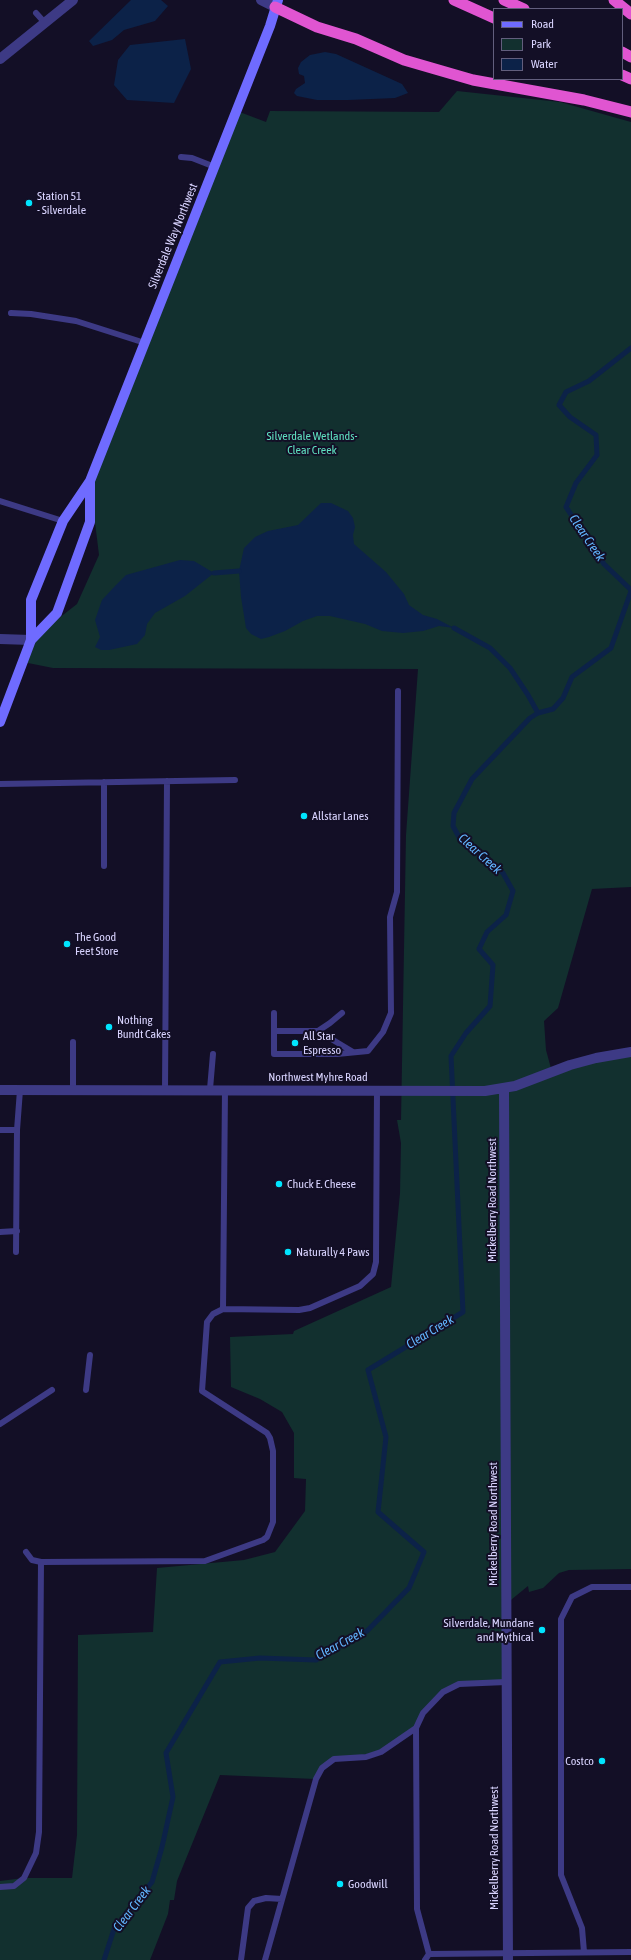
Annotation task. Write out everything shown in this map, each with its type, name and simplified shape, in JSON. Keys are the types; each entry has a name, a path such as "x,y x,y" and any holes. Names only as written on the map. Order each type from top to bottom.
{"highway":[{"path":"454,0 493,18"},
{"path":"504,0 522,8"},
{"path":"614,0 631,14"},
{"path":"277,4 317,27 356,39 404,60 474,80 584,100 631,112"}],"main road":[{"name":"Silverdale Way Northwest","path":"0,722 30,640 31,600 63,521 90,481 270,26 277,4"},
{"name":"Silverdale Way Northwest","path":"30,640 57,613 90,522 90,481"}],"street":[{"path":"1,57 73,0"},
{"path":"261,0 277,4"},
{"path":"0,639 30,640"},
{"name":"Northwest Myhre Road","path":"0,1090 225,1089 465,1091 504,1089 570,1065 609,1055 631,1052"},
{"name":"Mickelberry Road Northwest","path":"504,1089 508,1956"}],"lane":[{"path":"36,13 45,23"},
{"path":"181,157 192,158 215,166"},
{"path":"11,313 31,314 76,321 145,343"},
{"path":"0,501 63,521"},
{"path":"274,1013 274,1054 338,1054 368,1051 383,1032 391,1013 390,917 397,892 398,691"},
{"path":"0,784 235,780"},
{"path":"165,1090 167,781"},
{"path":"104,782 104,866"},
{"path":"318,1031 342,1013"},
{"path":"274,1031 318,1031 352,1052"},
{"path":"73,1042 73,1090"},
{"path":"210,1089 213,1054"},
{"path":"223,1309 225,1089"},
{"path":"16,1252 17,1130 20,1090"},
{"path":"26,1552 32,1560 41,1562 205,1561 263,1540 267,1537 273,1522 273,1450 270,1438 267,1433 202,1391 207,1322 213,1314 223,1309 299,1310 310,1308 360,1286 373,1274 376,1262 377,1090"},
{"path":"0,1130 17,1130"},
{"path":"0,1232 17,1231"},
{"path":"86,1390 90,1355"},
{"path":"0,1424 52,1390"},
{"path":"0,1887 14,1886 24,1878 36,1853 39,1832 41,1562"},
{"path":"584,1952 582,1928 561,1875 561,1619 572,1597 592,1587 631,1586"},
{"path":"425,1960 428,1954 417,1909 416,1728 423,1713 443,1692 459,1684 506,1682"},
{"path":"265,1960 316,1779 322,1768 334,1759 366,1757 381,1752 416,1728"},
{"path":"241,1960 248,1908 254,1901 266,1898 282,1898"},
{"path":"428,1954 508,1956 584,1952 631,1952"}],"green space":[{"name":"Silverdale Wetlands- Clear Creek","path":"457,91 560,102 631,122 631,887 592,889 558,1008 544,1021 546,1050 552,1072 631,1052 631,1569 569,1570 559,1573 543,1588 529,1592 528,1586 506,1604 506,1682 459,1684 443,1692 423,1713 416,1728 381,1752 334,1759 316,1779 220,1775 177,1881 174,1900 170,1900 168,1914 150,1960 0,1960 0,1881 24,1878 72,1878 77,1835 78,1635 153,1632 157,1568 244,1560 275,1552 305,1511 306,1479 294,1478 294,1433 282,1412 260,1399 231,1387 230,1337 293,1334 294,1331 391,1287 400,1193 401,1143 397,1120 401,1120 406,835 418,669 53,668 23,662 31,640 77,604 99,555 90,481 237,111 266,122 270,111 439,112"}],"water":[{"path":"131,0 161,0 168,6 155,21 124,30 112,40 93,46 89,41"},
{"path":"185,39 191,69 174,103 127,100 114,85 118,60 130,45"},
{"path":"325,52 336,54 402,84 408,93 395,98 348,100 317,100 297,96 294,93 296,89 305,83 304,76 299,74 298,68 301,62 310,55"},
{"path":"321,503 331,503 348,511 353,518 355,527 353,535 354,544 386,572 404,594 409,605 423,615 437,619 454,628 439,626 423,631 403,633 382,631 365,624 330,616 317,616 269,637 261,639 251,634 246,628 241,597 239,571 244,548 255,537 268,531 298,525"},
{"path":"180,560 194,561 214,573 185,596 155,613 147,624 145,635 137,644 109,650 101,650 95,647 100,637 95,620 102,600 116,585 126,575"}],"waterway":[{"name":"Clear Creek","path":"631,348 589,381 566,392 559,405 570,417 596,435 597,455 576,483 566,507 604,564 631,590"},
{"path":"214,573 239,571"},
{"name":"Clear Creek","path":"104,1960 114,1929 152,1882 162,1847 173,1797 166,1753 220,1662 260,1658 316,1660 367,1631 409,1588 424,1552 378,1512 386,1437 368,1370 463,1312 451,1056 466,1033 490,1006 493,965 479,949 487,932 506,915 513,891 503,873 460,839 453,826 454,813 472,779 530,718 538,713 553,709 563,698 572,677 611,648 631,591"},
{"path":"454,628 490,648 510,668 538,713"}],"place":[{"name":"Station 51 - Silverdale","path":"29,203"},
{"name":"Allstar Lanes","path":"304,816"},
{"name":"The Good Feet Store","path":"67,944"},
{"name":"Nothing Bundt Cakes","path":"109,1027"},
{"name":"All Star Espresso","path":"295,1043"},
{"name":"Chuck E. Cheese","path":"279,1184"},
{"name":"Naturally 4 Paws","path":"288,1252"},
{"name":"Silverdale, Mundane and Mythical","path":"542,1630"},
{"name":"Costco","path":"602,1761"},
{"name":"Goodwill","path":"340,1884"}]}
